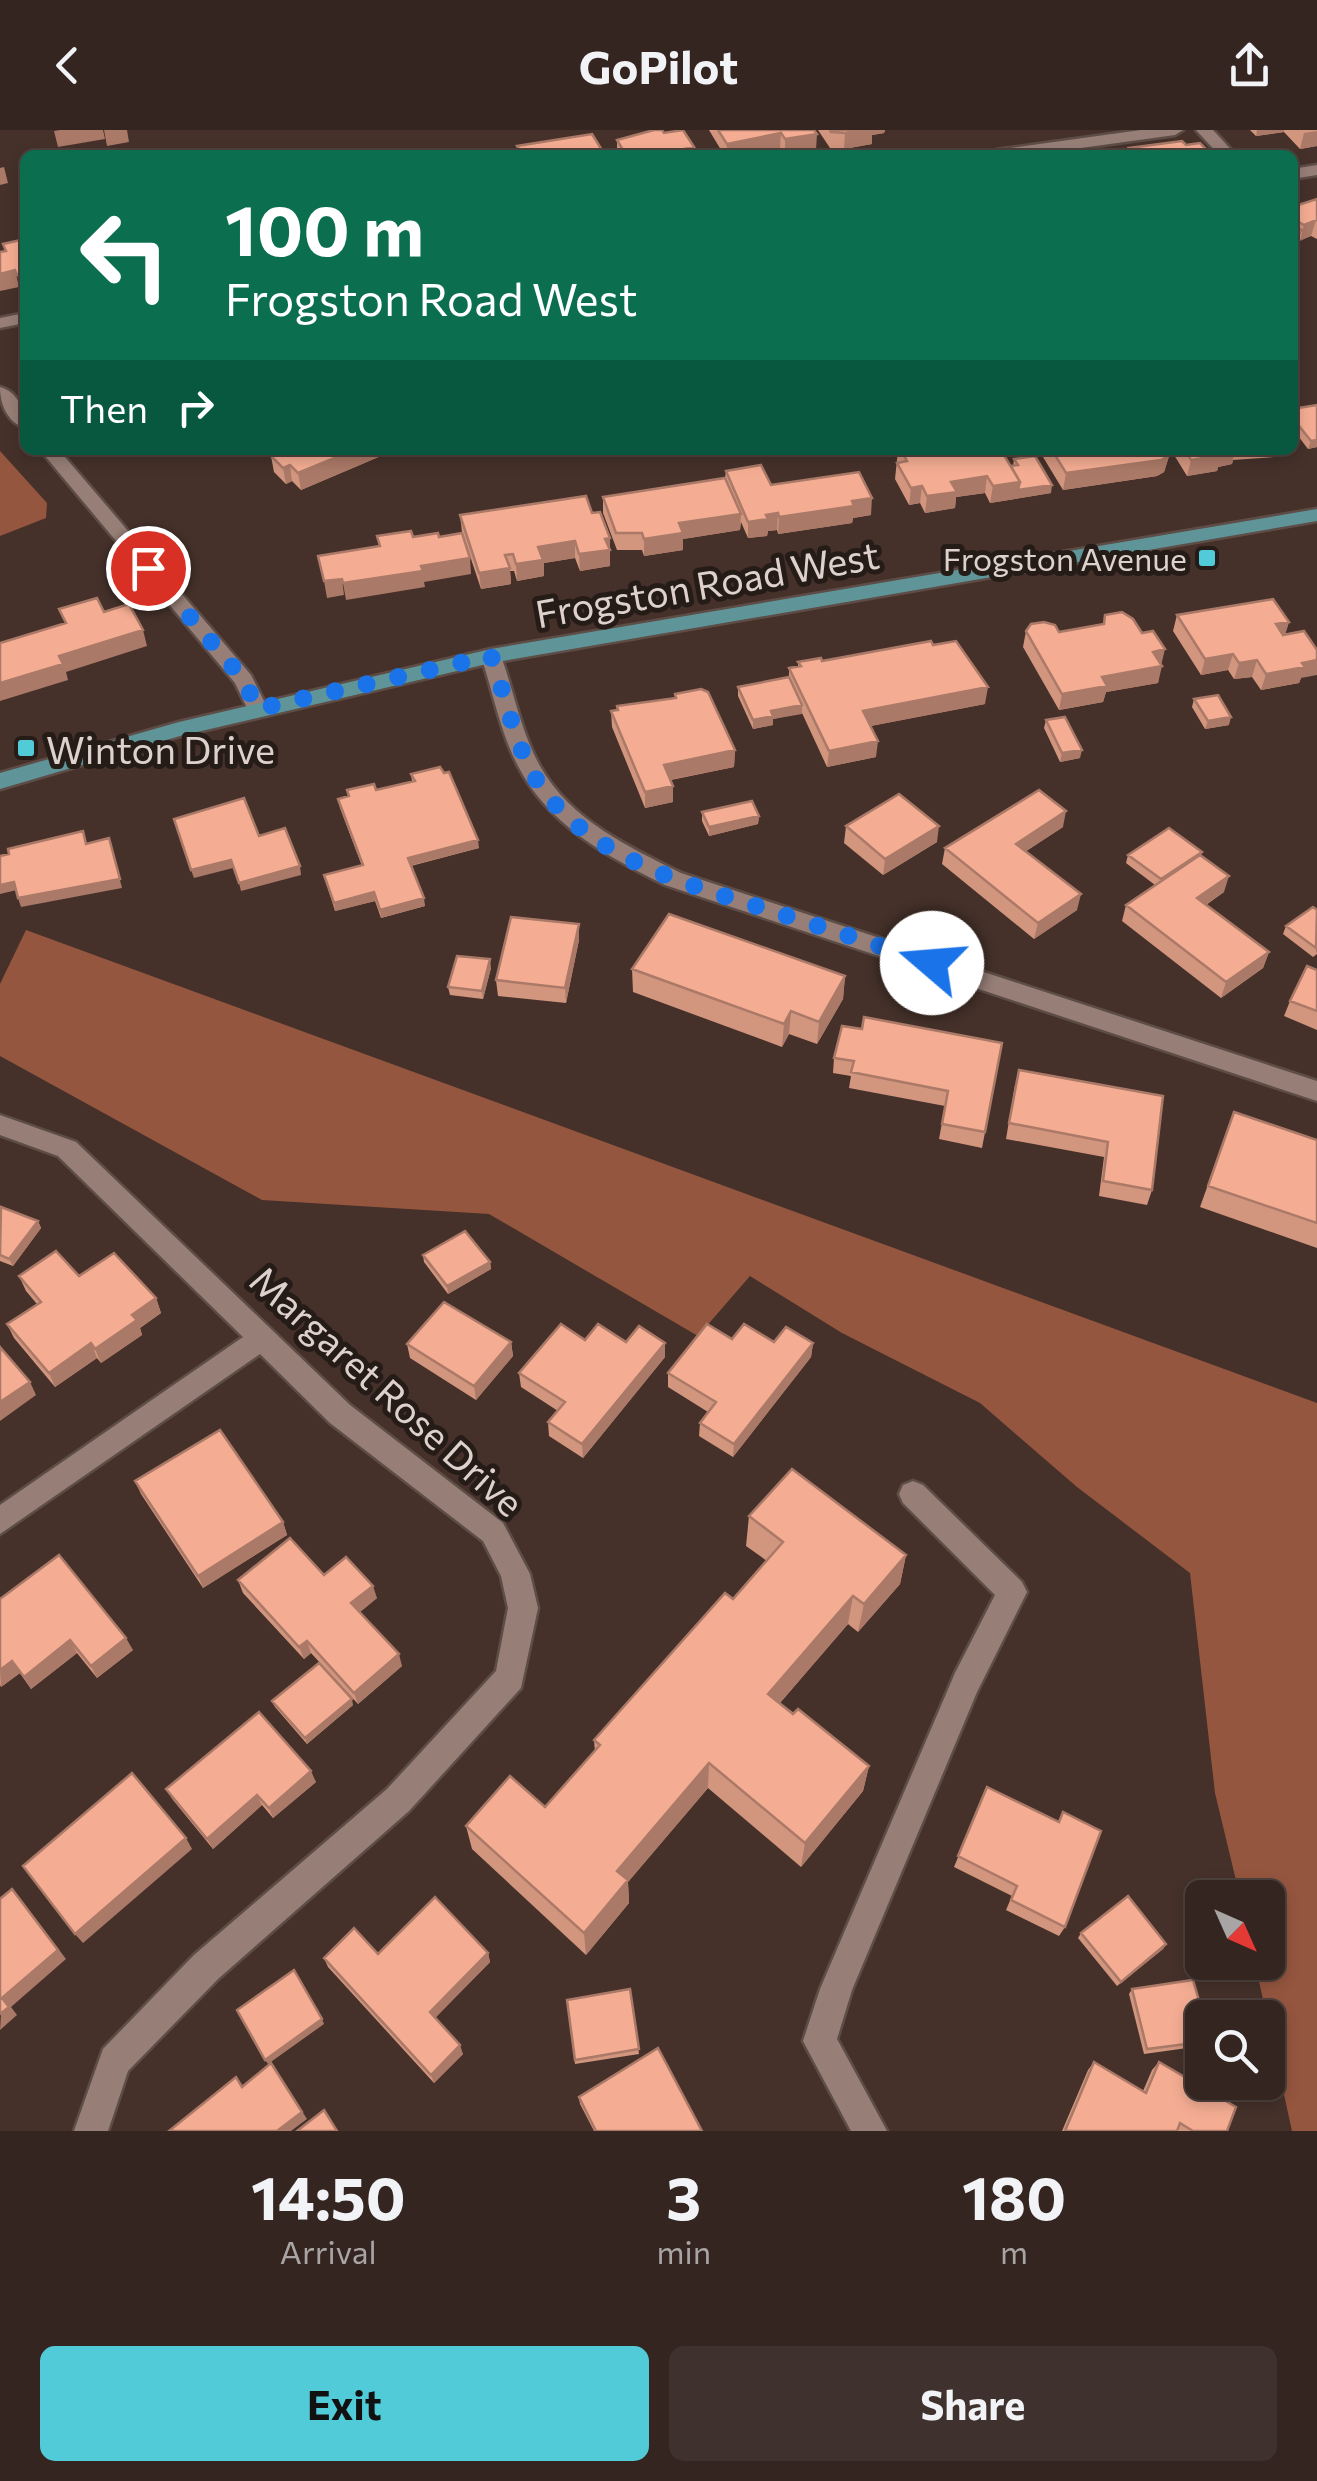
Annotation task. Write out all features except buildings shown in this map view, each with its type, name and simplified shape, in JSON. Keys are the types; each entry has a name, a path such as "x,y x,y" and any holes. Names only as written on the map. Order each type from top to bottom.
{"main road":[{"name":"Frogston Road West","path":"0,781 68,758 257,709 491,656 1317,515"}],"street":[{"path":"1032,150 1175,130"},
{"path":"1204,130 1223,150"},
{"path":"0,392 20,416"},
{"path":"53,455 244,680 257,709"},
{"path":"491,656 528,763 544,791 571,820 609,847 672,879 1317,1091"},
{"name":"Margaret Rose Drive","path":"0,1125 67,1149 340,1414 493,1532 515,1574 524,1608 510,1678 398,1800 206,1967 115,2061 91,2131"},
{"path":"0,1521 262,1338"},
{"path":"870,2131 820,2042 836,1990 966,1683 1012,1592 913,1494"}],"shaded area":[{"path":"0,451 47,503 46,518 0,536"},
{"path":"26,930 1317,1403 1317,2131 1292,2131 1285,2099 1285,2000 1263,2000 1259,1980 1285,1980 1285,1880 1236,1880 1215,1793 1190,1573 1077,1487 980,1403 842,1333 750,1276 698,1336 489,1214 262,1200 0,1056 0,984"}],"place":[{"name":"Frogston Avenue","path":"1207,558"},
{"name":"Winton Drive","path":"26,748"}],"route":[{"path":"148,568 244,680 257,709 491,656 528,763 544,791 571,820 609,847 672,879 932,963"}]}
